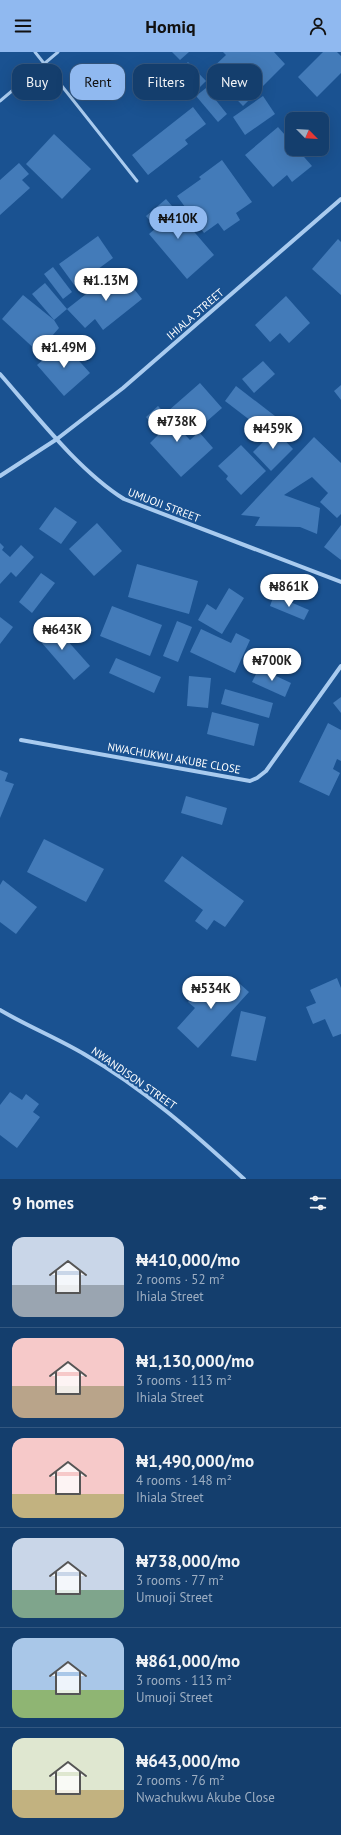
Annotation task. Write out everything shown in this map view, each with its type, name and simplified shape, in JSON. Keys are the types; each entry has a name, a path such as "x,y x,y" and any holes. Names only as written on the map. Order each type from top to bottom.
{"street":[{"name":"IHIALA STREET","path":"0,476 57,439 123,388 341,199"},
{"name":"UMUOJI STREET","path":"0,374 57,439 105,488 124,499 341,582"},
{"name":"NWACHUKWU AKUBE CLOSE","path":"21,740 250,781 266,771 341,666"},
{"name":"NWANDISON STREET","path":"0,1011 83,1053 104,1066 190,1128 244,1179"}],"lane":[{"path":"35,52 45,64 58,52"},
{"path":"62,85 138,181"},
{"path":"0,100 12,90"}],"building":[{"path":"172,52 189,52 180,60"},
{"path":"223,52 274,52 285,64 262,87 262,64 216,64 226,55"},
{"path":"323,52 337,52 341,56 341,73 317,97 298,77"},
{"path":"199,74 206,81 199,88"},
{"path":"206,88 207,100 216,100 227,114 218,122 199,100 199,94"},
{"path":"263,96 275,114 245,135 233,117 257,100 262,100"},
{"path":"237,100 249,100 243,106"},
{"path":"193,107 206,124 185,140 188,144 148,175 132,155"},
{"path":"278,127 285,135 285,156 303,156 312,166 292,182 287,175 273,187 245,155"},
{"path":"54,134 91,169 62,199 26,164"},
{"path":"222,160 252,202 236,213 240,220 224,231 218,223 204,233 177,196 201,179 199,177"},
{"path":"19,163 29,174 22,180 30,188 0,215 0,180"},
{"path":"166,199 214,255 187,279 149,234 156,228 146,216"},
{"path":"98,236 113,258 75,286 59,264"},
{"path":"338,239 341,242 341,295 312,269"},
{"path":"53,267 72,292 63,299 44,274"},
{"path":"118,269 142,299 103,330 95,319 85,328 67,309"},
{"path":"45,283 67,309 54,320 32,294"},
{"path":"23,295 54,320 59,328 38,352 2,319"},
{"path":"286,296 310,323 289,343 280,333 270,342 255,325"},
{"path":"63,343 90,373 64,396 37,365"},
{"path":"263,361 275,374 254,393 242,379"},
{"path":"200,383 222,408 198,429 188,417 180,424 168,411"},
{"path":"341,385 341,400 334,391"},
{"path":"236,386 275,416 264,431 225,401"},
{"path":"158,406 190,440 199,432 213,448 181,477 150,443 160,433 146,417"},
{"path":"275,430 293,449 271,471 253,452"},
{"path":"314,437 341,463 341,514 337,518 320,502 328,493 312,477 284,495 320,508 317,534 300,527 255,526 260,517 241,515"},
{"path":"241,445 266,471 241,495 226,479 228,476 218,466"},
{"path":"55,507 77,522 61,544 39,529"},
{"path":"97,523 122,551 94,576 69,549"},
{"path":"341,525 341,560 324,547"},
{"path":"0,543 4,547 2,550 10,557 21,545 34,557 16,577 11,572 0,584"},
{"path":"137,564 198,581 189,614 128,597"},
{"path":"41,573 55,583 32,613 19,602"},
{"path":"229,588 244,598 222,634 198,620 207,604 216,610"},
{"path":"274,595 309,610 304,620 270,606"},
{"path":"112,606 162,625 150,656 100,636"},
{"path":"0,617 13,627 0,644"},
{"path":"50,621 90,666 74,680 35,635"},
{"path":"177,621 192,627 178,662 163,656"},
{"path":"201,629 231,643 236,633 250,640 235,673 190,652"},
{"path":"116,658 161,677 154,693 109,673"},
{"path":"259,668 291,683 285,697 252,682"},
{"path":"189,676 211,678 208,708 187,706"},
{"path":"225,689 273,703 269,718 221,704"},
{"path":"341,697 341,713 333,703"},
{"path":"212,712 259,724 254,746 207,734"},
{"path":"328,723 341,730 341,761 337,759 333,769 340,773 329,796 299,782"},
{"path":"0,770 8,773 5,781 14,784 0,818"},
{"path":"186,796 227,808 222,825 181,813"},
{"path":"44,839 104,869 86,902 27,872"},
{"path":"182,856 244,901 225,927 214,920 207,930 195,921 203,910 164,881"},
{"path":"3,880 37,907 16,934 0,922 0,885"},
{"path":"231,976 249,992 198,1048 177,1028 195,1008 188,1002 204,984 215,994"},
{"path":"337,978 341,988 341,1034 333,1037 325,1019 313,1024 306,1007 316,1003 310,990"},
{"path":"241,1011 266,1017 256,1061 231,1056"},
{"path":"10,1092 22,1100 26,1094 39,1104 33,1112 40,1117 17,1148 0,1135 0,1105"}]}
